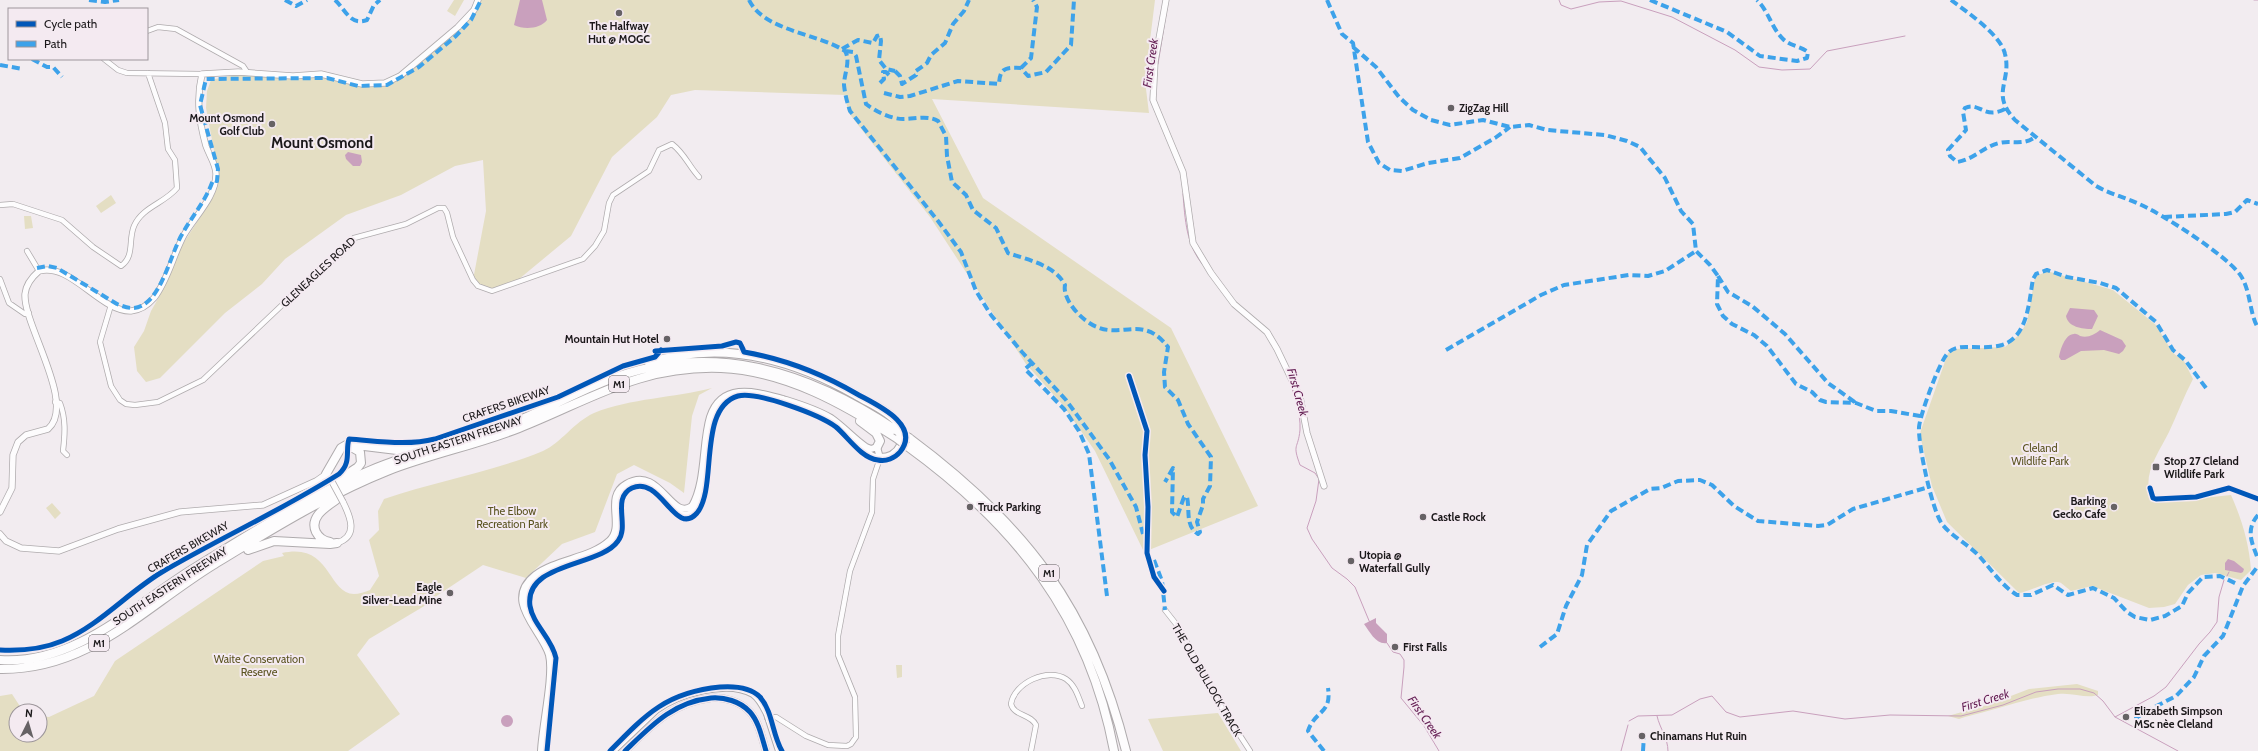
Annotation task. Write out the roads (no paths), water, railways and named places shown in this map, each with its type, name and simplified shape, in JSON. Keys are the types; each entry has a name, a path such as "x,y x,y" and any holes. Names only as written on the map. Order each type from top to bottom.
{"highway":[{"path":"604,382 626,370 681,355 733,353 777,360 809,371 846,390 896,420 902,430 902,444 894,455 880,460"},
{"name":"SOUTH EASTERN FREEWAY","path":"0,660 27,659 46,655 82,642 196,567 289,512 374,468 406,456 497,429 539,412 604,382 640,370 679,363 718,362 757,366 794,376 830,391 896,430 988,514 1024,554 1050,588 1070,622 1090,663 1104,706 1114,751"},
{"name":"SOUTH EASTERN FREEWAY","path":"0,669 51,664 87,650 184,584 278,527 356,484 414,462 499,435 542,419 606,389 644,376 701,368 740,370 778,378 814,391 865,418 898,439 908,442 948,468 991,506 1030,550 1054,581 1075,614 1100,667 1113,703 1126,751"},
{"path":"740,370 800,390 839,408 876,433 880,440 877,447"},
{"path":"328,476 341,448 348,444 408,449 497,429"},
{"path":"289,512 358,467 362,460 360,452 353,448 346,449 328,476"},
{"path":"337,543 324,541 317,534 314,524 318,514 346,494 414,462"},
{"path":"184,584 245,551 265,543 281,540 330,544 337,543"}],"main road":[{"path":"541,751 550,664 546,646 528,619 524,606 524,592 530,580 544,569 608,542 616,529 615,501 622,486 638,479 649,481 660,487 677,507 683,509 692,506 698,490 712,412 725,397 740,391 760,393 811,408 840,425 866,447 872,449 877,447 880,460"},
{"path":"545,751 555,664 550,644 529,612 527,598 534,581 543,574 614,543 621,531 619,502 625,490 631,486 644,484 653,487 679,514 685,516 695,511 702,491 712,418 724,401 741,393 754,393 806,409 837,425 868,453 880,460"},
{"path":"612,751 664,704 688,694 728,688 744,690 758,698 767,717 779,751"},
{"path":"625,751 658,719 674,708 694,700 718,697 736,702 750,712 757,725 766,751"}],"street":[{"path":"106,60 118,70 148,73 202,74 247,72 293,76 321,74 362,84 385,83 400,76 458,27 474,10 478,0"},
{"path":"1166,0 1155,61 1153,96 1157,114 1183,172 1193,243 1211,273 1234,304 1267,332 1277,349 1300,397 1307,433 1324,486"},
{"path":"148,31 158,28 176,29 244,66 247,72"},
{"path":"0,205 13,204 62,220 93,247 107,255 116,264 121,266 125,263 131,253 134,227 139,218 147,209 170,197 176,188 175,160 168,149 165,123 148,73"},
{"path":"0,512 12,488 14,455 18,442 26,435 46,430 52,425 56,417 54,388 29,313 26,291 28,282 39,271 50,269 61,273 111,305 124,310 135,310 144,307 154,297 184,236 206,203 214,186 216,169 207,146 199,112 198,97 202,74"},
{"name":"GLENEAGLES ROAD","path":"111,305 100,342 111,386 120,400 128,404 158,402 202,380 318,270 340,255 358,236 406,224 438,208 444,208 447,213 453,237 473,280 478,286 492,291 583,258 595,246 604,231 609,203 613,195 649,171 659,150 672,144 683,153 691,169 699,177"},
{"path":"27,251 39,271"},
{"path":"0,279 9,303 25,314 29,313"},
{"path":"55,402 60,402 64,418 66,431 63,451 67,455"},
{"path":"767,717 775,717 806,736 828,745 846,746 854,741 856,732 855,697 838,655 838,636 850,572 872,512 873,484 880,460"},
{"path":"0,534 6,541 21,548 59,551 118,529 180,512 263,505 328,476 352,520 352,526 347,537 337,543"},
{"name":"THE OLD BULLOCK TRACK","path":"1165,610 1180,629 1213,694 1250,751"},
{"path":"1031,751 1036,728 1035,722 1013,709 1011,704 1014,695 1020,688 1046,675 1060,676 1074,687 1082,706"}],"waterway":[{"path":"1559,0 1561,5 1571,9 1599,2 1621,1 1672,17 1735,50 1759,67 1782,70 1810,69 1827,51 1905,36"},
{"name":"First Creek","path":"1158,64 1167,8"},
{"name":"First Creek","path":"1183,194 1190,241 1193,250 1204,266"},
{"name":"First Creek","path":"1287,375 1296,402 1300,423 1296,453 1300,465 1315,473 1319,479 1316,501 1307,528 1312,539 1332,568 1355,587 1370,623"},
{"name":"First Creek","path":"2227,576 2229,572"},
{"name":"First Creek","path":"1629,721 1638,716 1672,715 1700,699 1712,696 1726,712 1740,717 1793,711 1845,719 1890,715 1961,716 2003,705 2036,692 2058,689 2080,689 2094,693 2103,701 2115,717 2154,696 2166,687 2210,632 2217,622 2219,597 2224,580"},
{"name":"First Creek","path":"1387,643 1393,652 1400,654 1404,660 1401,698 1424,726 1439,751"},
{"path":"1657,716 1667,742 1668,751"},
{"path":"2115,717 2178,751"},
{"name":"First Creek","path":"1621,751 1628,725"}],"place":[{"name":"The Halfway Hut @ MOGC","path":"619,13"},
{"name":"ZigZag Hill","path":"1451,108"},
{"name":"Mount Osmond Golf Club","path":"272,124"},
{"name":"Mountain Hut Hotel","path":"667,339"},
{"name":"Stop 27 Cleland Wildlife Park","path":"2156,467"},
{"name":"Truck Parking","path":"970,507"},
{"name":"Barking Gecko Cafe","path":"2114,507"},
{"name":"Castle Rock","path":"1423,517"},
{"name":"Utopia @ Waterfall Gully","path":"1351,561"},
{"name":"Eagle Silver-Lead Mine","path":"450,593"},
{"name":"First Falls","path":"1395,647"},
{"name":"Elizabeth Simpson MSc nèe Cleland","path":"2126,717"},
{"name":"Chinamans Hut Ruin","path":"1642,736"}],"district":[{"name":"Mount Osmond","path":"322,143"}],"park label":[{"name":"Cleland Wildlife Park","path":"2040,454"},
{"name":"The Elbow Recreation Park","path":"512,517"},
{"name":"Waite Conservation Reserve","path":"259,665"}]}
